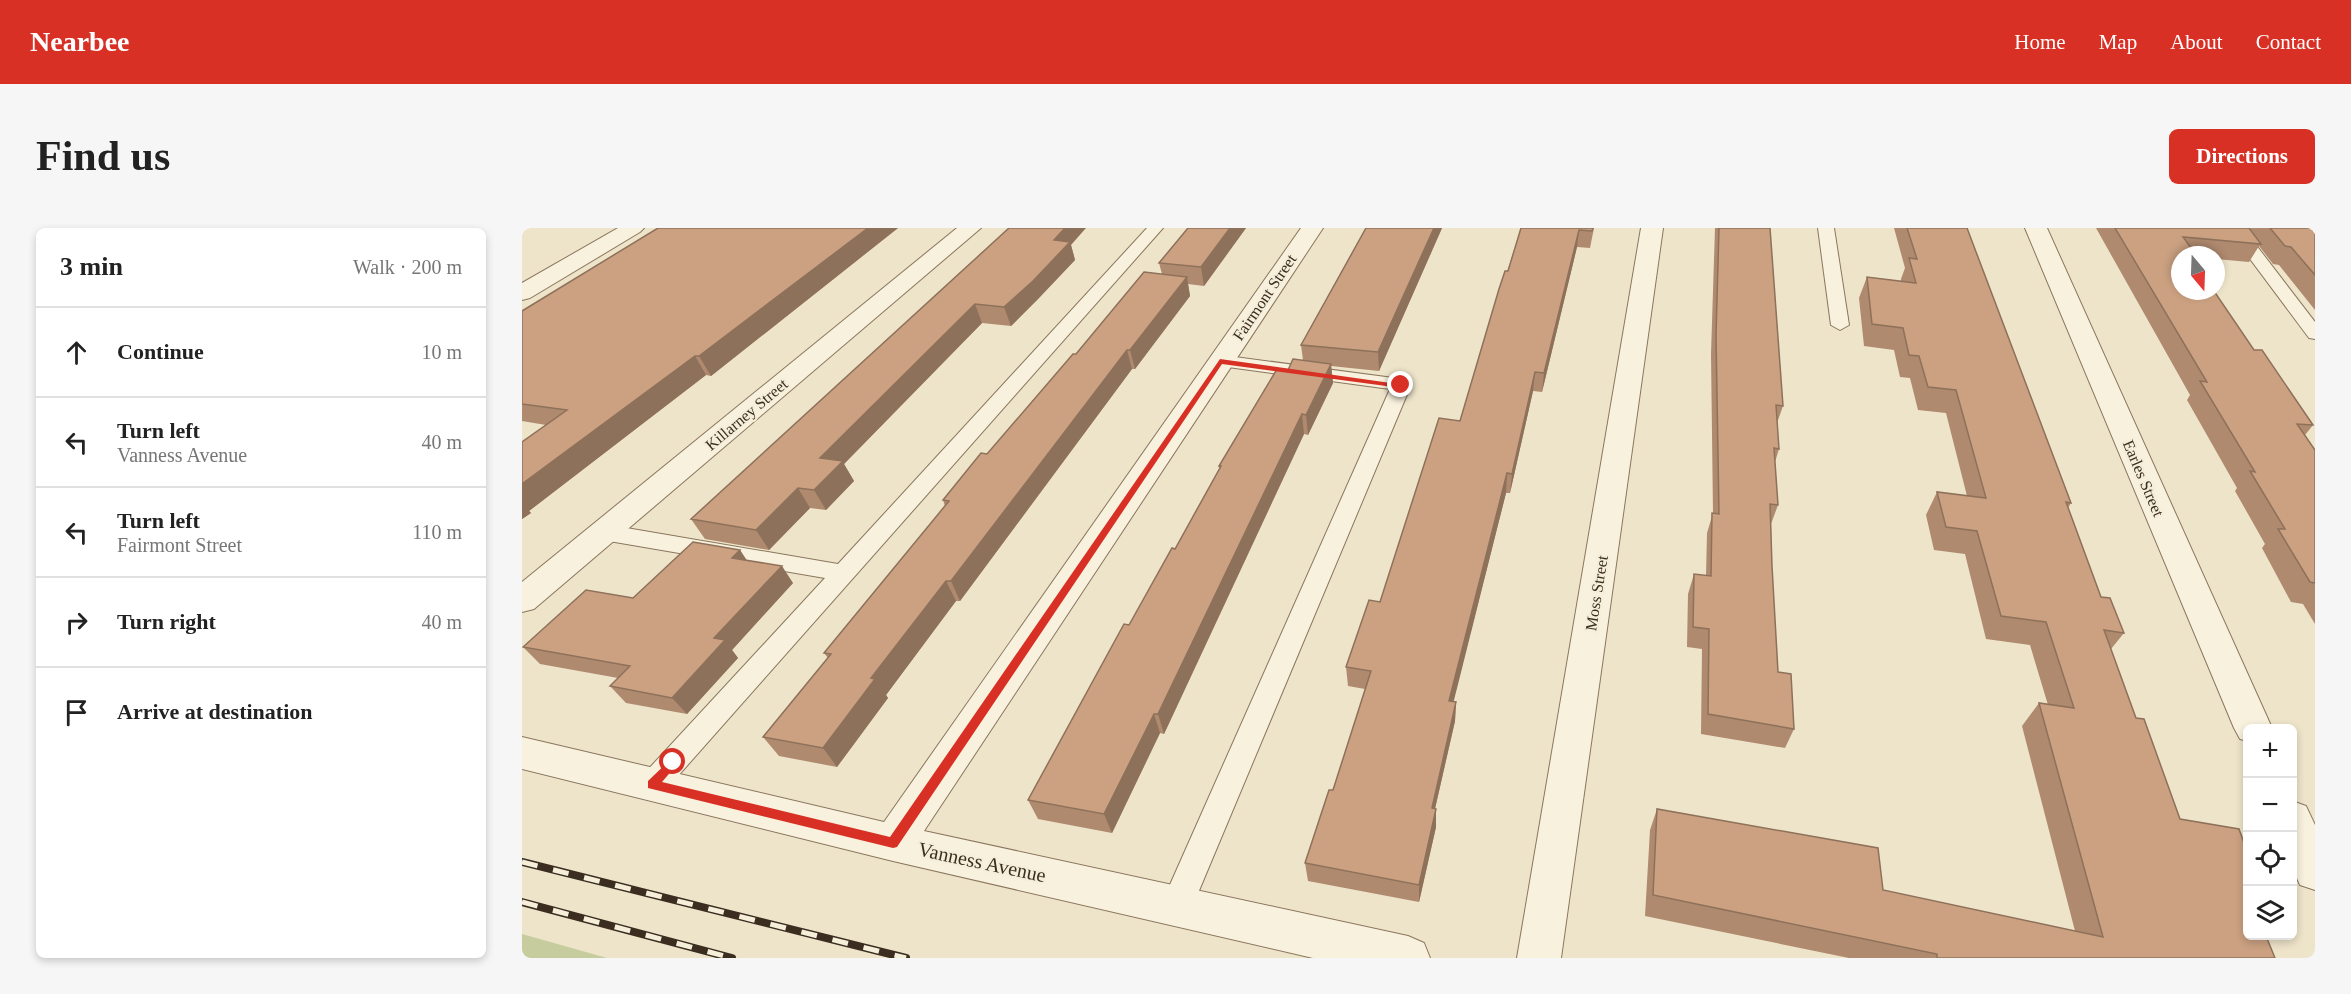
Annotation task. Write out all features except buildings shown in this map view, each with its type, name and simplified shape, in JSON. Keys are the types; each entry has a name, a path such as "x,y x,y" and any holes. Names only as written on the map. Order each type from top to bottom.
{"street":[{"path":"522,293 633,228"},
{"name":"Killarney Street","path":"522,600 970,228"},
{"name":"Fairmont Street","path":"893,843 1312,228"},
{"name":"Moss Street","path":"1539,958 1653,228"},
{"name":"Earles Street","path":"2036,228 2251,724"},
{"name":"Vanness Avenue","path":"522,753 893,843 1408,958"},
{"path":"2297,830 2315,871"}],"lane":[{"path":"652,785 1155,228"},
{"path":"1826,228 1840,325"},
{"path":"2235,228 2315,334"},
{"path":"1178,905 1401,385 1220,361"},
{"path":"603,532 844,573"}],"green space":[{"path":"522,934 607,958 522,958"}],"railway":[{"path":"522,862 906,958"},
{"path":"522,902 732,958"}],"route":[{"path":"673,762 652,785 893,843 1220,361 1401,385"}]}
